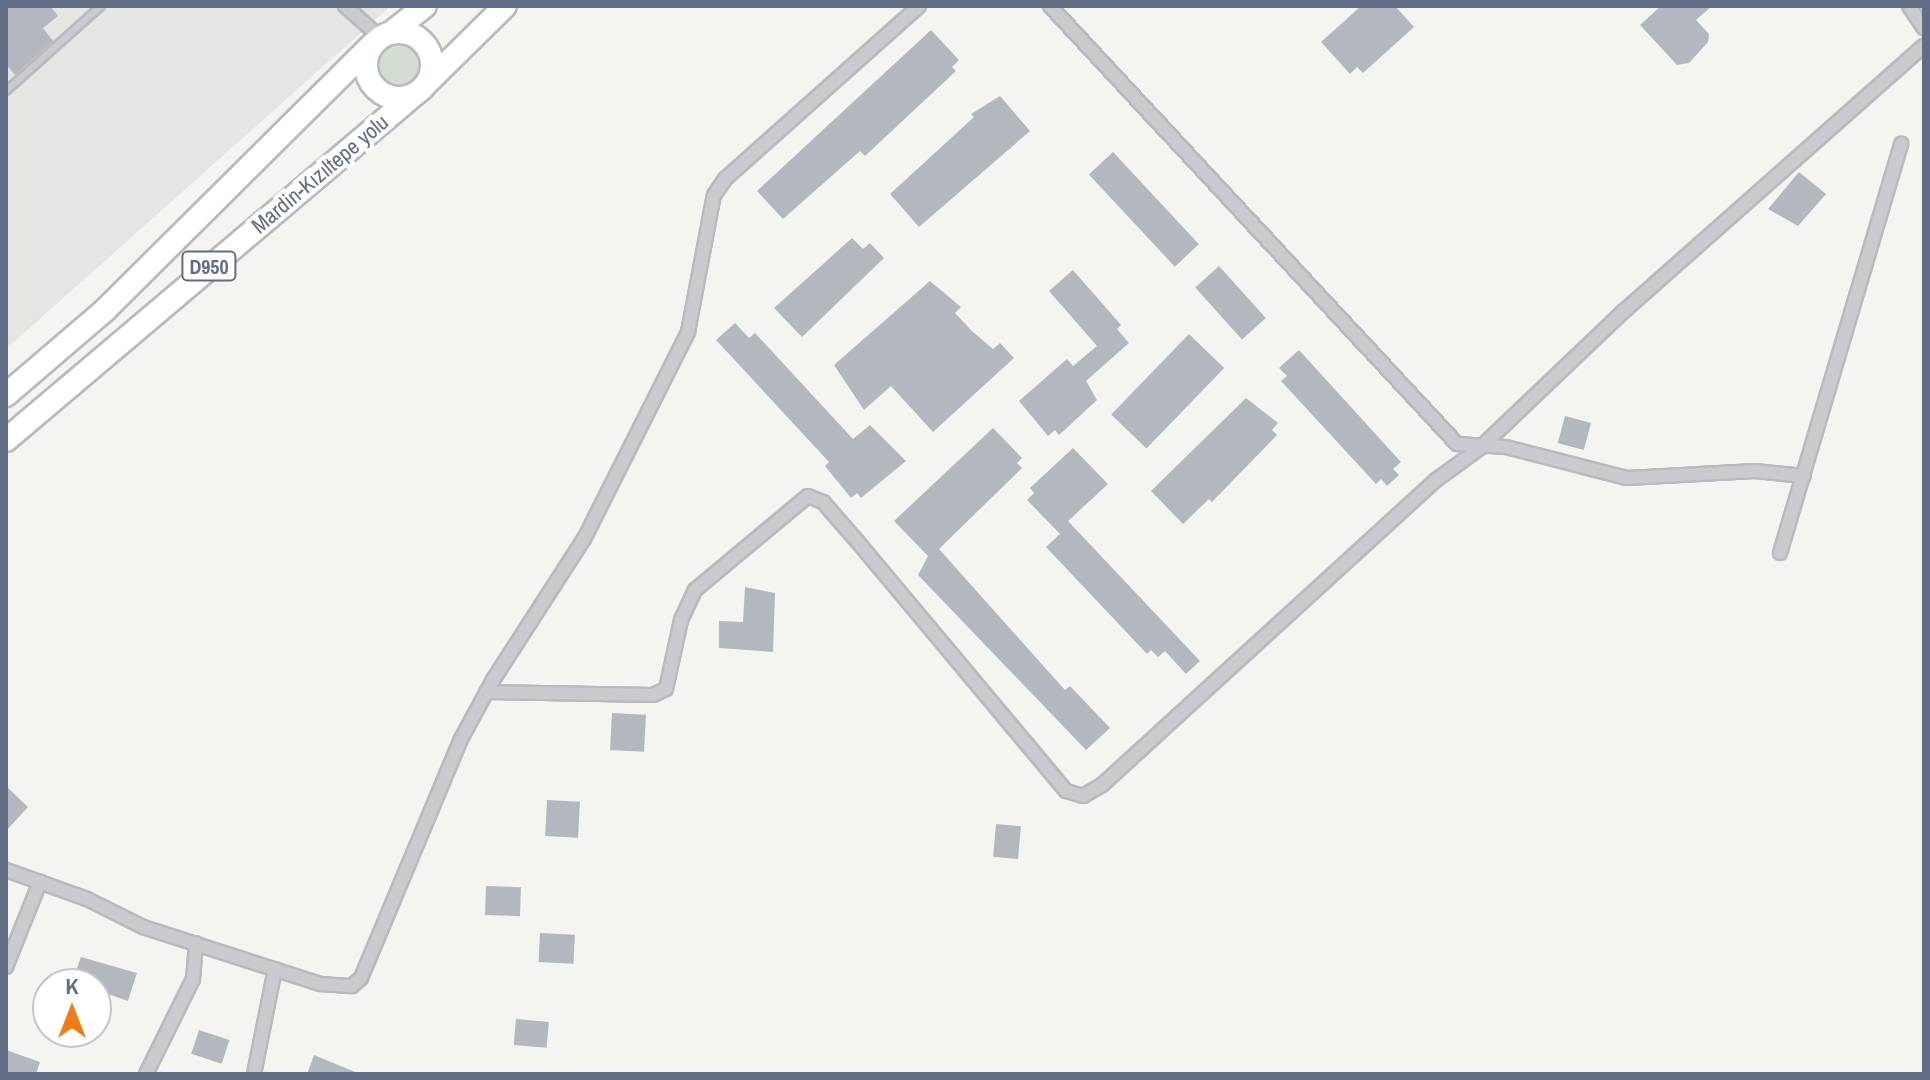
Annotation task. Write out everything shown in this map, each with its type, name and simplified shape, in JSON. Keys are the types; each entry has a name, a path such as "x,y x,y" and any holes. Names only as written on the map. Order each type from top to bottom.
{"highway":[{"name":"D950","path":"6,395 105,310 381,39 425,6"},
{"name":"Mardin-Kızıltepe yolu","path":"6,440 422,88 505,6"},
{"path":"412,34 428,48 422,88 392,98 373,87 366,66 381,39 412,34"}],"street":[{"path":"345,6 381,39"},
{"path":"6,870 196,943 275,969 336,986 352,986 361,978 460,741 486,692 584,539 688,332 714,195 725,179 919,6"},
{"path":"1050,6 1457,444 1480,448 1506,447 1627,478 1755,471 1804,476"},
{"path":"1909,6 1924,28"},
{"path":"486,692 653,695 666,689 681,620 695,590 808,496 823,502 1066,791 1083,796 1102,785 1436,480 1480,448 1624,311 1924,46"},
{"path":"1780,553 1901,144"},
{"path":"6,967 40,882"},
{"path":"146,1074 193,979 196,943"},
{"path":"254,1074 275,969"}],"lane":[{"path":"6,91 101,6"}],"shaded area":[{"path":"6,6 391,6 6,349"},
{"path":"400,44 415,51 422,66 415,81 400,88 385,81 378,66 385,51"}],"building":[{"path":"6,6 50,6 58,16 43,28 53,41 15,75 6,64"},
{"path":"1361,6 1395,6 1414,27 1363,73 1357,67 1350,74 1321,42"},
{"path":"1661,6 1712,6 1696,20 1709,34 1708,42 1689,63 1677,65 1640,25"},
{"path":"931,30 959,60 952,67 956,71 865,156 860,151 783,219 757,191"},
{"path":"1000,96 1030,131 919,227 890,194 974,117 971,114"},
{"path":"1113,152 1199,244 1175,267 1089,175"},
{"path":"1799,172 1826,194 1798,226 1768,209"},
{"path":"852,238 863,249 870,243 884,258 802,337 774,308"},
{"path":"1219,266 1266,318 1242,339 1195,287"},
{"path":"1073,270 1121,325 1117,329 1129,343 1086,381 1097,400 1059,435 1055,430 1048,436 1019,401 1067,359 1073,366 1097,346 1049,291"},
{"path":"930,281 961,307 955,313 972,331 993,349 1000,343 1014,358 933,432 891,386 864,410 834,365"},
{"path":"735,323 749,338 755,333 853,439 870,425 906,461 861,498 857,493 851,498 825,466 829,462 716,340"},
{"path":"1189,334 1224,368 1146,449 1111,415"},
{"path":"1299,350 1401,462 1393,469 1399,475 1387,486 1381,479 1376,484 1281,381 1287,376 1279,368"},
{"path":"1246,398 1278,423 1272,430 1277,435 1212,502 1209,499 1183,524 1151,491"},
{"path":"1565,416 1591,423 1584,450 1558,443"},
{"path":"993,428 1022,458 1017,463 1022,468 939,549 1065,690 1070,686 1110,728 1086,750 918,575 928,556 894,521"},
{"path":"1073,448 1108,484 1068,521 1200,661 1186,674 1165,651 1158,657 1151,650 1147,654 1046,547 1060,534 1027,500 1034,493 1030,488"},
{"path":"745,587 775,593 773,652 719,648 719,621 743,622"},
{"path":"612,713 646,715 644,752 610,750"},
{"path":"6,786 28,807 6,831"},
{"path":"547,800 580,802 578,838 545,836"},
{"path":"996,824 1021,826 1018,859 993,857"},
{"path":"486,886 521,887 520,916 485,915"},
{"path":"540,933 575,935 573,964 538,962"},
{"path":"81,957 137,973 128,1001 112,996 112,968 77,968"},
{"path":"516,1019 549,1022 547,1048 514,1045"},
{"path":"199,1030 229,1040 222,1064 191,1054"},
{"path":"6,1050 40,1062 36,1074 6,1074"},
{"path":"314,1055 360,1074 307,1074"}]}
